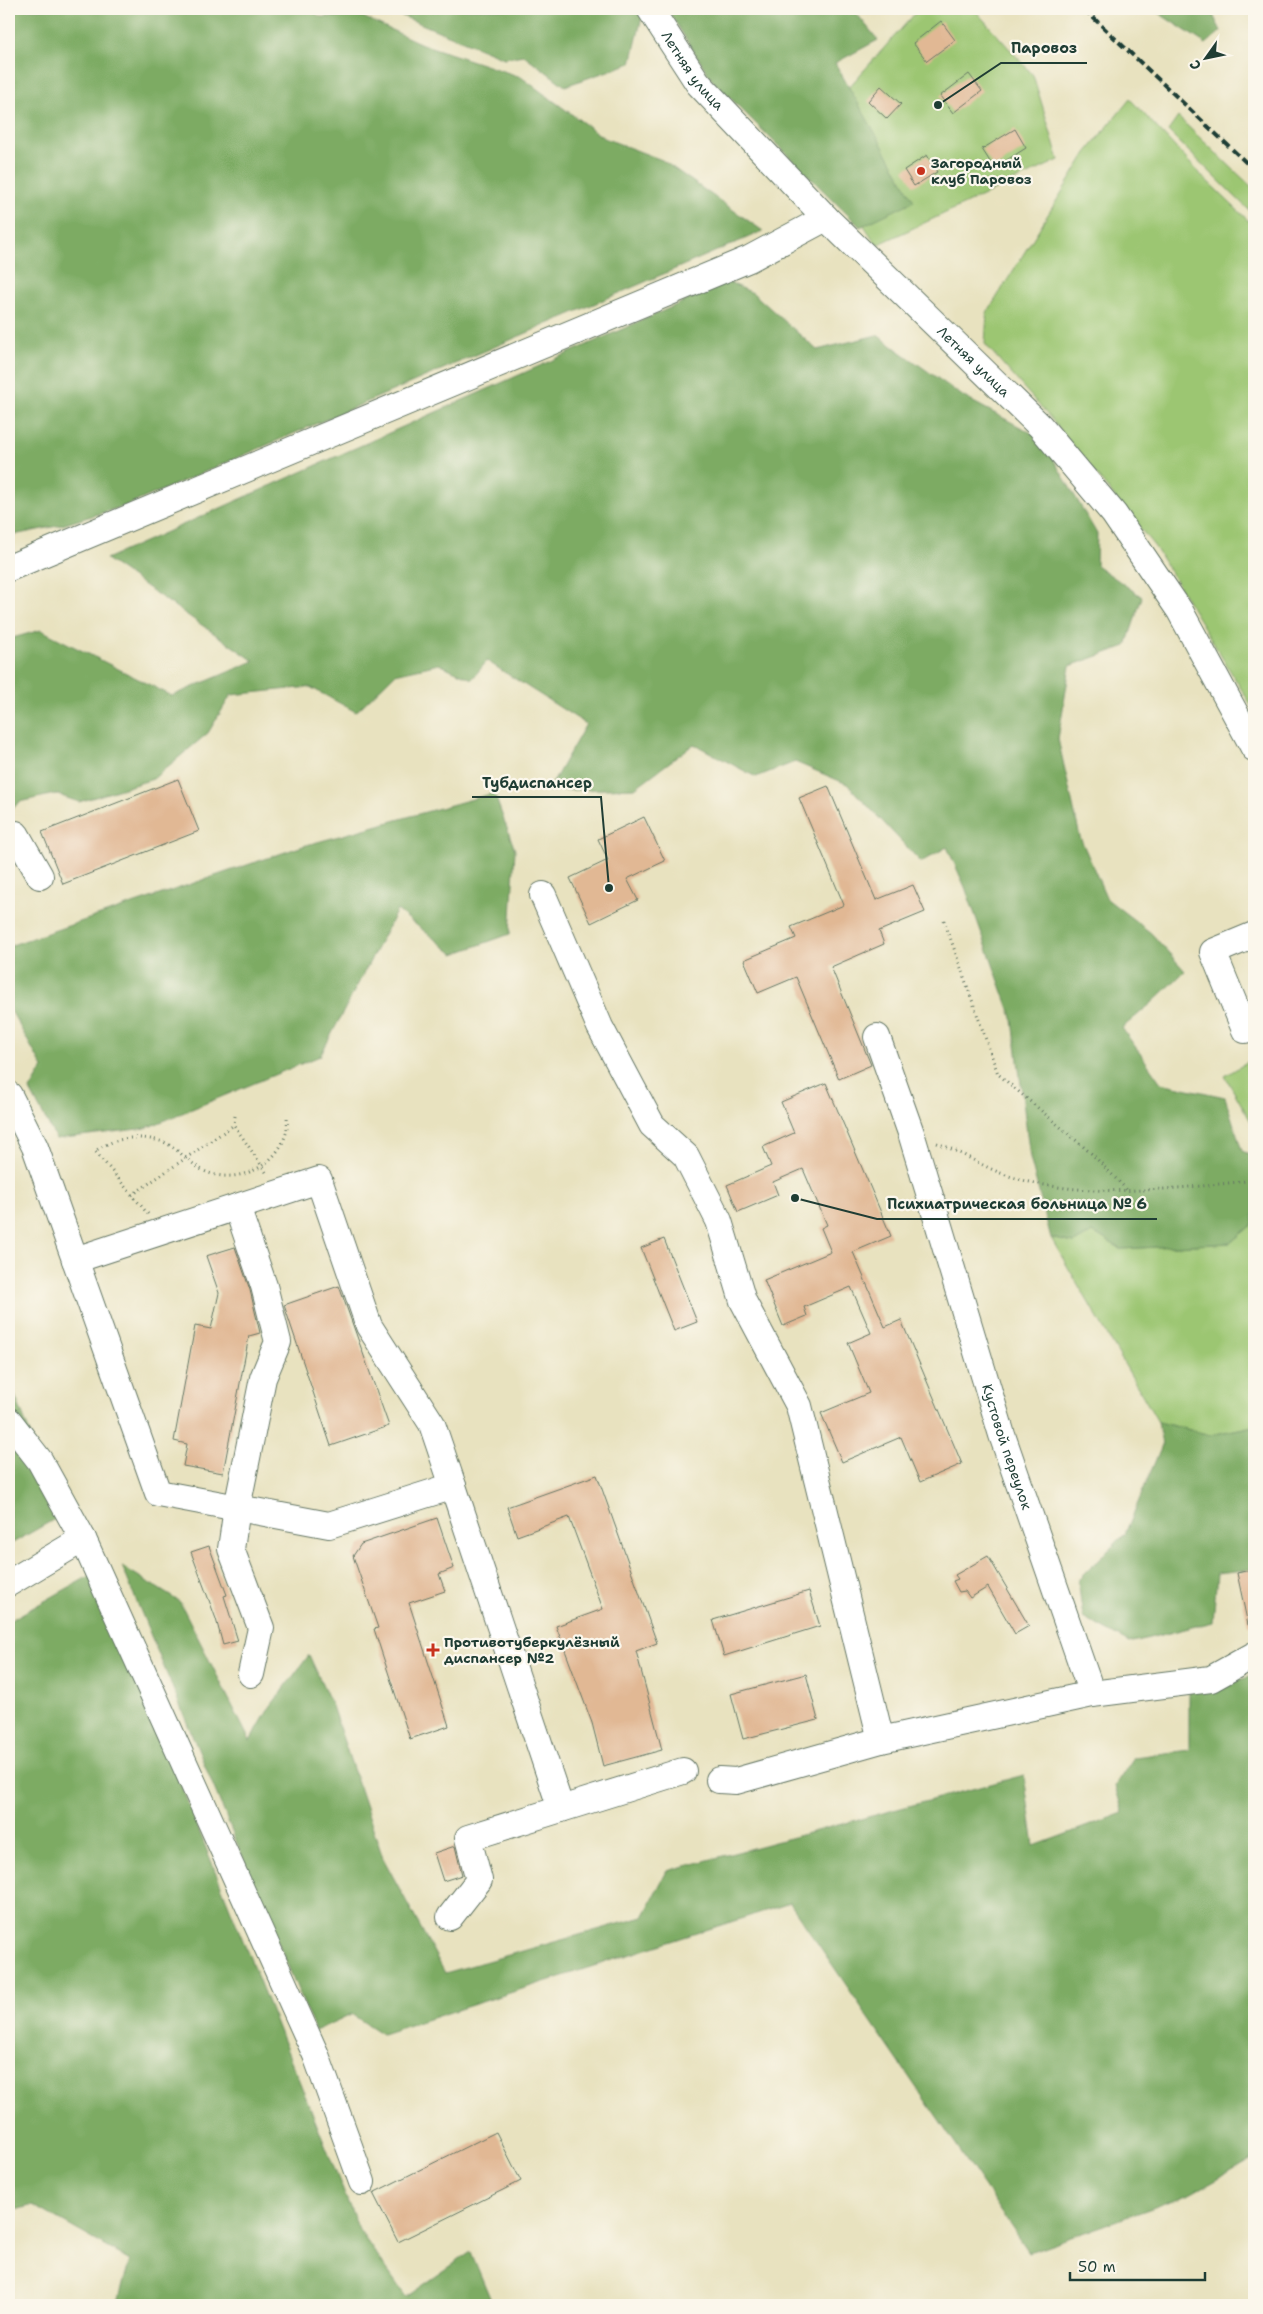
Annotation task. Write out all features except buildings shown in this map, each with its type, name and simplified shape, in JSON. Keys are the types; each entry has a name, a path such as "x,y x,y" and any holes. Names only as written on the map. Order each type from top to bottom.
{"street":[{"name":"Летняя улица","path":"650,9 698,83 826,218 1040,426 1114,514 1180,611 1254,748"},
{"path":"9,568 749,259 826,218"},
{"path":"9,836 16,834 40,876"},
{"path":"543,895 600,1028 652,1125 686,1156 719,1221 743,1301 799,1406 881,1740"},
{"path":"1254,935 1213,952 1245,1030 1254,1027"},
{"name":"Кустовой переулок","path":"877,1036 911,1133 1002,1435 1092,1694"},
{"path":"9,1095 35,1147 158,1493 329,1526 453,1486"},
{"path":"75,1260 319,1180 369,1326 432,1424 561,1809"},
{"path":"237,1207 264,1286 278,1342 263,1378 237,1508 231,1549 261,1628 251,1674"},
{"path":"9,1421 40,1461 83,1539 316,2055 362,2182"},
{"path":"9,1583 83,1539"},
{"path":"719,1780 736,1781 881,1740 1092,1694 1211,1679 1254,1655"},
{"path":"450,1917 479,1880 468,1838 684,1771"}],"path":[{"path":"944,920 998,1074 1092,1154 1128,1190"},
{"path":"163,1232 95,1152 117,1140 138,1136 163,1141 203,1170 225,1176 249,1173 262,1167 280,1148 287,1132 287,1114"},
{"path":"235,1116 234,1125 281,1193"},
{"path":"132,1195 234,1125"},
{"path":"911,1133 957,1150 1008,1176 1057,1188 1128,1190 1194,1188 1254,1180"}],"green space":[{"path":"17,9 308,9 321,17 361,16 422,44 521,77 604,138 662,160 763,231 128,505 62,525 9,536 9,12"},
{"path":"385,9 639,9 643,13 631,63 565,86 524,55 504,58"},
{"path":"667,9 853,9 878,40 835,63 914,201 860,227 712,80"},
{"path":"919,9 974,9 1033,75 1059,160 877,245 805,136"},
{"path":"1152,9 1210,9 1221,31 1206,44"},
{"path":"1130,99 1203,177 1254,226 1254,710 1155,547 1053,421 985,344 987,313 1086,153"},
{"path":"1178,117 1254,189 1254,215 1168,131"},
{"path":"728,282 753,293 817,350 877,335 964,397 1041,438 1097,534 1096,565 1142,597 1126,646 1070,666 1058,739 1080,837 1107,899 1151,933 1185,971 1153,1002 1122,1028 1161,1083 1225,1097 1242,1151 1254,1156 1254,1223 1230,1243 1121,1249 1093,1232 1074,1243 1051,1238 1030,1158 1013,1020 965,887 947,847 921,862 847,784 795,762 756,777 694,744 635,788 548,791 586,724 487,661 472,679 439,664 395,674 356,712 310,687 231,695 208,733 153,779 79,802 55,794 19,802 9,813 9,639 41,630 172,696 254,661 106,559"},
{"path":"494,793 515,850 510,934 454,954 397,910 320,1056 146,1128 56,1139 30,1090 43,1068 9,1007 9,946 303,846"},
{"path":"1254,1058 1254,1127 1225,1076"},
{"path":"1254,1223 1254,1426 1210,1435 1158,1422 1051,1238 1074,1243 1093,1232 1121,1249 1230,1243"},
{"path":"9,1380 62,1515 9,1545"},
{"path":"1158,1422 1210,1435 1254,1426 1254,1569 1217,1573 1213,1622 1129,1643 1083,1617 1078,1580 1125,1534 1162,1445"},
{"path":"122,1566 180,1602 250,1741 270,1707 309,1655 331,1703 383,1858 445,1973 643,1917 667,1871 1024,1775 1034,1846 1123,1813 1115,1786 1134,1757 1189,1750 1189,1692 1254,1676 1254,2158 1188,2195 1029,2252 790,1903 382,2034 351,2014 315,2031"},
{"path":"91,1575 125,1646 359,2230 406,2297 471,2252 493,2305 117,2305 130,2260 33,2205 9,2212 9,1621"}],"railway":[{"path":"1084,9 1254,170"}],"place":[{"name":"Паровоз","path":"938,105"},
{"name":"Загородный клуб Паровоз","path":"921,171"},
{"name":"Тубдиспансер","path":"609,888"},
{"name":"Психиатрическая больница № 6","path":"795,1198"},
{"name":"Противотуберкулёзный диспансер №2","path":"433,1650"}]}
